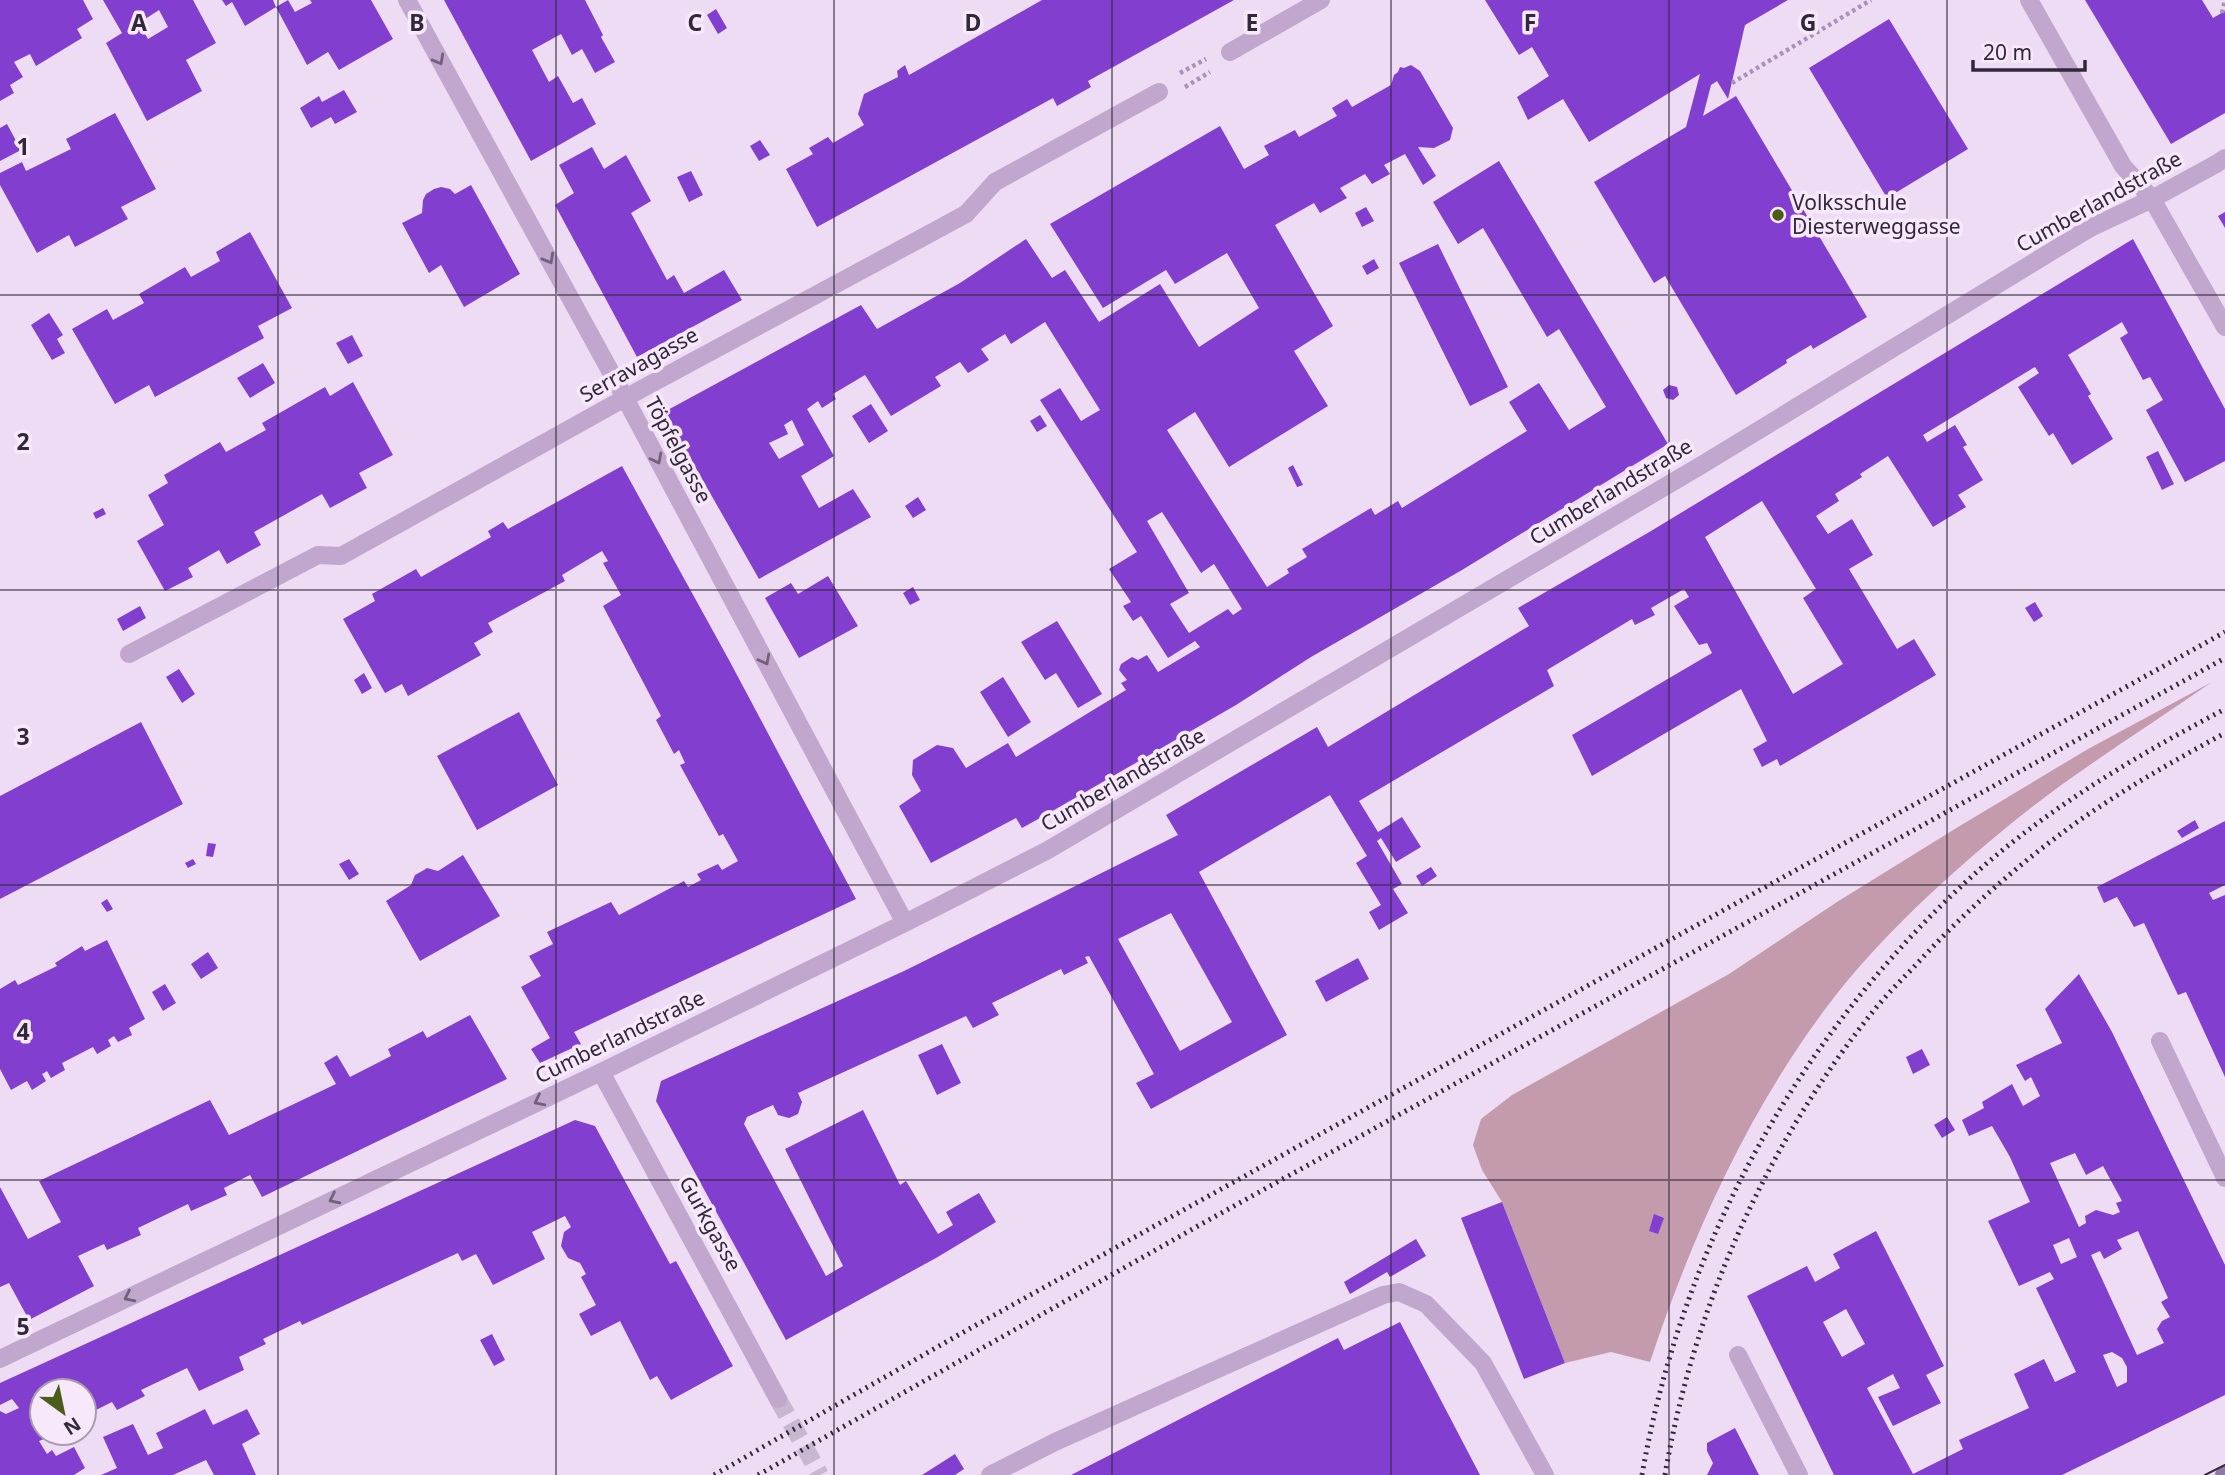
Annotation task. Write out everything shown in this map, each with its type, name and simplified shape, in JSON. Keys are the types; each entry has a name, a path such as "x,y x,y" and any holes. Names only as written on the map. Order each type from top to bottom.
{"street":[{"name":"Töpfelgasse","path":"407,0 625,398 905,923"},
{"path":"1230,52 1321,0"},
{"path":"2029,0 2123,166 2152,199 2225,327"},
{"name":"Serravagasse","path":"129,654 318,555 341,556 625,398 966,214 995,182 1159,92"},
{"name":"Cumberlandstraße","path":"0,1359 601,1072 1048,850 1688,473 2090,228 2152,199 2220,161"},
{"path":"2160,1041 2225,1178"},
{"name":"Gurkgasse","path":"601,1072 778,1399"},
{"path":"990,1475 1055,1442 1358,1306 1383,1295 1399,1292 1426,1304 1483,1363 1545,1475"},
{"path":"1738,1355 1799,1475"}],"path":[{"path":"1732,83 1871,0"},
{"path":"2222,13 2225,0"},
{"path":"1159,92 1181,89 1221,66 1230,52"},
{"path":"1159,92 1175,76 1212,55 1230,52"}],"shaded area":[{"path":"2212,682 2086,767 2013,822 1916,908 1849,979 1800,1045 1748,1131 1684,1268 1650,1362 1611,1352 1565,1363 1502,1202 1482,1170 1473,1145 1481,1119 1512,1095 1729,974 1837,902 2088,749"}],"building":[{"path":"0,0 83,0 93,19 77,29 82,38 36,66 30,54 14,62 23,77 10,85 14,93 0,101"},
{"path":"103,0 193,0 216,43 186,60 202,91 147,121 106,43 122,33","holes":["159,10 168,27 148,39 139,23"]},
{"path":"222,0 273,0 276,7 245,26 232,2 226,6"},
{"path":"288,0 295,12 312,3 310,0 371,0 393,39 339,70 328,52 307,65 276,7"},
{"path":"444,0 585,0 615,62 595,73 582,49 572,55 561,34 532,50 549,82 558,76 573,103 582,98 596,124 531,161"},
{"path":"1042,0 1234,0 1088,81 1091,87 1057,106 1053,98 817,227 786,169 813,154 809,148 828,137 833,143 864,125 858,114 864,94 898,77 897,71 905,65 909,75"},
{"path":"1485,0 1788,0 1745,25 1728,99 1717,81 1711,85 1703,116 1736,96 1867,317 1813,349 1811,345 1736,395 1665,276 1654,283 1594,182 1686,127 1700,74 1589,142 1563,99 1528,120 1517,97 1549,76 1532,47 1519,55"},
{"path":"2085,0 2202,0 2213,18 2225,11 2225,113 2171,144"},
{"path":"716,9 727,28 718,34 707,15"},
{"path":"1889,19 1968,149 1887,198 1809,68"},
{"path":"1411,65 1420,71 1453,128 1450,140 1434,148 1418,147 1436,176 1423,185 1405,154 1384,165 1390,174 1372,184 1365,174 1340,188 1347,198 1320,213 1314,203 1275,225 1333,326 1294,351 1328,406 1229,467 1195,412 1167,430 1267,587 1289,573 1287,569 1307,557 1302,549 1371,508 1375,515 1398,501 1402,508 1527,431 1509,402 1539,383 1569,430 1606,407 1559,329 1547,337 1483,228 1458,244 1433,202 1499,161 1668,444 1462,570 1311,657 1236,705 1049,813 1022,828 1016,818 931,863 899,806 921,791 912,775 913,760 937,745 953,748 966,768 1008,743 1016,757 1126,690 1121,683 1127,680 1119,670 1121,664 1132,657 1138,660 1147,655 1158,672 1200,647 1195,641 1168,658 1141,616 1133,621 1123,606 1131,602 1109,569 1137,552 1040,400 1060,388 1081,421 1100,410 1045,322 1011,344 1005,334 981,349 989,360 968,373 960,362 935,377 941,386 891,416 865,375 833,394 836,399 822,408 818,401 807,409 834,456 801,476 819,508 853,489 871,517 759,579 664,412 861,305 877,329 960,283 1026,239 1052,278 1065,270 1099,322 1160,284 1199,347 1259,308 1227,253 1175,284 1166,270 1103,308 1050,224 1220,126 1244,169 1269,155 1264,146 1295,130 1299,137 1337,116 1332,108 1347,99 1352,107 1391,85 1400,67","holes":["792,420 804,445 779,459 769,443 788,434 784,425","1162,512 1201,573 1214,564 1242,609 1233,615 1228,609 1189,633 1170,604 1189,593 1147,521"]},
{"path":"344,90 357,112 335,124 331,117 311,128 300,108 319,96 322,102"},
{"path":"115,113 156,189 121,207 128,219 75,247 69,235 37,253 0,185 0,173 22,162 26,171 71,149 66,139"},
{"path":"7,124 21,150 0,161 0,128"},
{"path":"760,140 770,155 759,161 750,146"},
{"path":"592,147 604,169 626,155 651,201 631,213 667,280 674,275 684,293 724,270 742,300 637,357 555,205 574,193 559,165"},
{"path":"691,171 703,195 689,202 677,177"},
{"path":"471,185 520,274 464,307 441,265 429,273 402,223 422,213 426,194 434,189 450,189 455,194"},
{"path":"1366,207 1374,221 1362,227 1355,213"},
{"path":"2225,212 2225,228 2218,216"},
{"path":"250,232 292,308 258,326 264,338 155,397 149,385 115,404 72,329 107,309 113,320 144,303 139,294 185,267 191,277 220,261 216,252"},
{"path":"2133,239 2225,409 2225,461 2185,482 2146,410 2163,400 2150,377 2143,380 2120,338 2128,333 2122,322 2068,355 2113,439 2072,465 2053,433 2049,436 2018,387 2039,373 2035,367 1923,435 1927,442 1955,425 1967,445 1963,447 1983,480 1958,495 1966,507 1933,527 1888,456 1835,494 1839,501 1816,516 1828,534 1852,519 1873,555 1849,569 1897,649 1914,639 1936,675 1780,766 1777,759 1762,767 1753,749 1767,741 1741,689 1592,776 1572,735 1712,653 1707,643 1699,645 1674,606 1689,597 1684,589 1651,608 1655,615 1635,625 1632,619 1547,670 1554,686 1359,801 1378,832 1402,817 1421,847 1396,862 1381,838 1377,841 1402,884 1393,889 1408,913 1379,930 1369,912 1381,905 1356,863 1367,856 1330,795 1199,872 1287,1035 1151,1109 1136,1083 1154,1074 1089,956 1085,957 1088,963 1064,975 1061,969 992,1003 999,1015 973,1028 966,1016 798,1093 802,1102 798,1114 789,1118 778,1115 773,1105 747,1117 744,1124 826,1276 843,1266 785,1149 863,1110 900,1185 906,1181 938,1234 953,1225 946,1212 979,1193 996,1222 786,1340 656,1101 661,1081 904,971 1178,835 1166,815 1317,727 1328,747 1529,626 1518,608 1651,531","holes":["1762,501 1816,589 1803,598 1843,664 1793,694 1705,537","1171,913 1232,1022 1180,1051 1118,939"]},
{"path":"1438,244 1508,387 1470,406 1399,263"},
{"path":"1374,259 1379,268 1367,275 1362,266"},
{"path":"49,313 63,335 57,339 65,353 52,360 31,325"},
{"path":"352,335 363,356 348,364 336,343"},
{"path":"263,363 275,383 250,398 237,378"},
{"path":"353,382 393,455 359,473 367,488 330,508 322,494 254,532 261,545 227,564 219,550 188,568 193,577 165,591 137,541 164,525 148,495 168,483 164,475 220,442 226,452 266,430 262,423 325,387 330,396"},
{"path":"1669,385 1677,387 1679,395 1673,400 1666,398 1663,390"},
{"path":"871,404 888,431 869,443 852,416"},
{"path":"1040,415 1047,426 1037,432 1030,421"},
{"path":"2158,451 2174,484 2162,490 2146,457"},
{"path":"1293,465 1303,485 1297,487 1288,468"},
{"path":"622,466 856,899 574,1032 581,1044 540,1063 531,1049 550,1038 521,987 541,976 529,956 553,944 547,932 611,902 619,915 684,881 688,887 701,880 697,874 718,864 722,870 738,861 723,834 719,836 680,765 685,763 679,750 674,754 656,720 661,716 603,606 621,595 603,563 608,561 602,551 562,575 565,581 488,623 493,632 474,643 481,655 408,696 402,684 385,693 343,619 375,601 372,594 416,569 421,577 491,537 488,531 503,522 508,529"},
{"path":"918,497 926,510 913,518 905,506"},
{"path":"103,508 106,514 96,519 93,513"},
{"path":"828,576 858,626 799,658 765,598 791,583 798,594"},
{"path":"913,587 920,600 910,605 903,593"},
{"path":"2035,602 2043,616 2034,622 2025,608"},
{"path":"140,606 146,618 123,631 117,619"},
{"path":"1057,621 1102,694 1078,708 1056,673 1045,680 1021,642"},
{"path":"179,669 195,694 182,703 166,677"},
{"path":"364,673 372,688 362,694 354,680"},
{"path":"1003,677 1031,722 1008,737 980,692"},
{"path":"519,712 558,785 477,830 437,756"},
{"path":"141,722 183,804 0,899 0,796"},
{"path":"2195,820 2199,828 2182,838 2177,831"},
{"path":"2225,821 2225,885 2209,893 2213,900 2225,895 2225,1077 2186,992 2178,995 2144,923 2134,927 2117,897 2104,903 2097,887"},
{"path":"208,843 216,844 213,857 206,856"},
{"path":"463,855 500,916 420,961 386,901 411,885 415,875 427,868 438,871"},
{"path":"193,859 196,864 188,868 185,863"},
{"path":"349,859 359,874 349,880 339,864"},
{"path":"1431,867 1437,876 1422,886 1416,876"},
{"path":"107,899 113,909 107,912 101,903"},
{"path":"107,940 145,1019 129,1028 132,1035 118,1042 114,1036 108,1040 111,1046 97,1054 93,1047 62,1063 65,1070 51,1078 47,1071 42,1074 46,1081 32,1090 27,1081 11,1090 0,1069 0,989 15,980 18,985 57,966 55,963 82,946 85,951"},
{"path":"208,952 218,968 201,979 191,964"},
{"path":"1358,958 1369,979 1326,1002 1315,981"},
{"path":"2079,974 2112,1032 2225,1265 2225,1395 2062,1475 1834,1475 1747,1296 1807,1266 1815,1282 1840,1268 1833,1254 1876,1231 1944,1366 1926,1375 1941,1403 1893,1426 1878,1397 1900,1388 1893,1374 1867,1388 1913,1474 1963,1449 1959,1440 2029,1408 2014,1374 2044,1359 2055,1382 2076,1372 2036,1288 2054,1279 2050,1272 2019,1286 1988,1221 2030,1202 2010,1157 1992,1126 1969,1136 1962,1120 1984,1108 1982,1102 2012,1084 2023,1106 2040,1096 2031,1077 2025,1081 2016,1065 2062,1043 2045,1009","holes":["2075,1153 2086,1175 2103,1166 2122,1201 2116,1203 2120,1212 2113,1215 2096,1210 2085,1216 2086,1223 2079,1227 2050,1163","2138,1231 2168,1298 2161,1302 2170,1317 2162,1321 2157,1329 2164,1343 2137,1355 2091,1255 2100,1251 2104,1259 2122,1249 2117,1240","2069,1238 2077,1257 2061,1264 2053,1245","1846,1309 1865,1344 1842,1357 1823,1322","2112,1352 2122,1358 2127,1367 2127,1382 2117,1387 2103,1355"]},
{"path":"165,984 176,1003 163,1011 152,992"},
{"path":"470,1015 507,1079 262,1197 250,1175 224,1188 227,1195 191,1211 188,1204 138,1228 141,1235 107,1250 104,1244 78,1256 94,1286 29,1320 9,1283 0,1287 0,1187 28,1239 61,1222 39,1181 210,1100 229,1135 336,1084 324,1063 337,1055 350,1077 391,1056 388,1049 423,1031 427,1038"},
{"path":"942,1044 961,1083 937,1095 918,1055"},
{"path":"1922,1049 1930,1065 1913,1074 1906,1057"},
{"path":"1947,1117 1955,1130 1942,1138 1934,1125"},
{"path":"575,1120 595,1126 670,1264 676,1261 733,1366 671,1400 657,1376 650,1380 620,1321 591,1336 579,1314 596,1305 581,1277 586,1274 580,1263 568,1258 561,1246 564,1232 571,1227 565,1216 532,1232 545,1259 493,1285 476,1254 462,1261 458,1253 302,1325 300,1321 263,1339 266,1344 239,1357 244,1370 199,1391 187,1368 141,1390 145,1396 117,1410 112,1402 98,1409 98,1377 28,1377 28,1447 43,1447 47,1454 52,1450 56,1456 74,1447 85,1468 74,1475 0,1475 0,1411 6,1414 19,1408 12,1399 0,1405 0,1383"},
{"path":"1502,1202 1565,1363 1524,1379 1461,1218"},
{"path":"1654,1214 1664,1218 1658,1234 1649,1231"},
{"path":"1416,1239 1426,1256 1390,1277 1387,1272 1350,1294 1344,1282"},
{"path":"1400,1322 1480,1475 1071,1475 1338,1338 1344,1350"},
{"path":"492,1334 505,1360 494,1366 480,1340"},
{"path":"205,1409 213,1425 247,1409 260,1434 242,1444 256,1475 214,1475 206,1460 173,1475 101,1475 117,1468 103,1437 133,1424 148,1455 163,1448 156,1433"},
{"path":"1735,1428 1759,1475 1707,1475 1713,1463 1707,1451 1707,1443"},
{"path":"955,1454 964,1469 955,1475 922,1475"}],"tunnel":[{"path":"778,1399 820,1475"}],"tram line":[{"path":"2205,1475 2225,1465"}],"railway":[{"path":"714,1475 960,1334 2225,632"},
{"path":"758,1475 1205,1222 2225,658"},
{"path":"1642,1475 1660,1392 1684,1312 1715,1234 1751,1159 1794,1087 1842,1018 1895,954 1954,893 2016,839 2117,770 2225,709"},
{"path":"1665,1475 1677,1413 1694,1353 1738,1234 1765,1177 1796,1122 1867,1019 1952,928 1992,889 2035,854 2115,797 2225,733"}],"place":[{"name":"Volksschule Diesterweggasse","path":"1778,215"}]}
